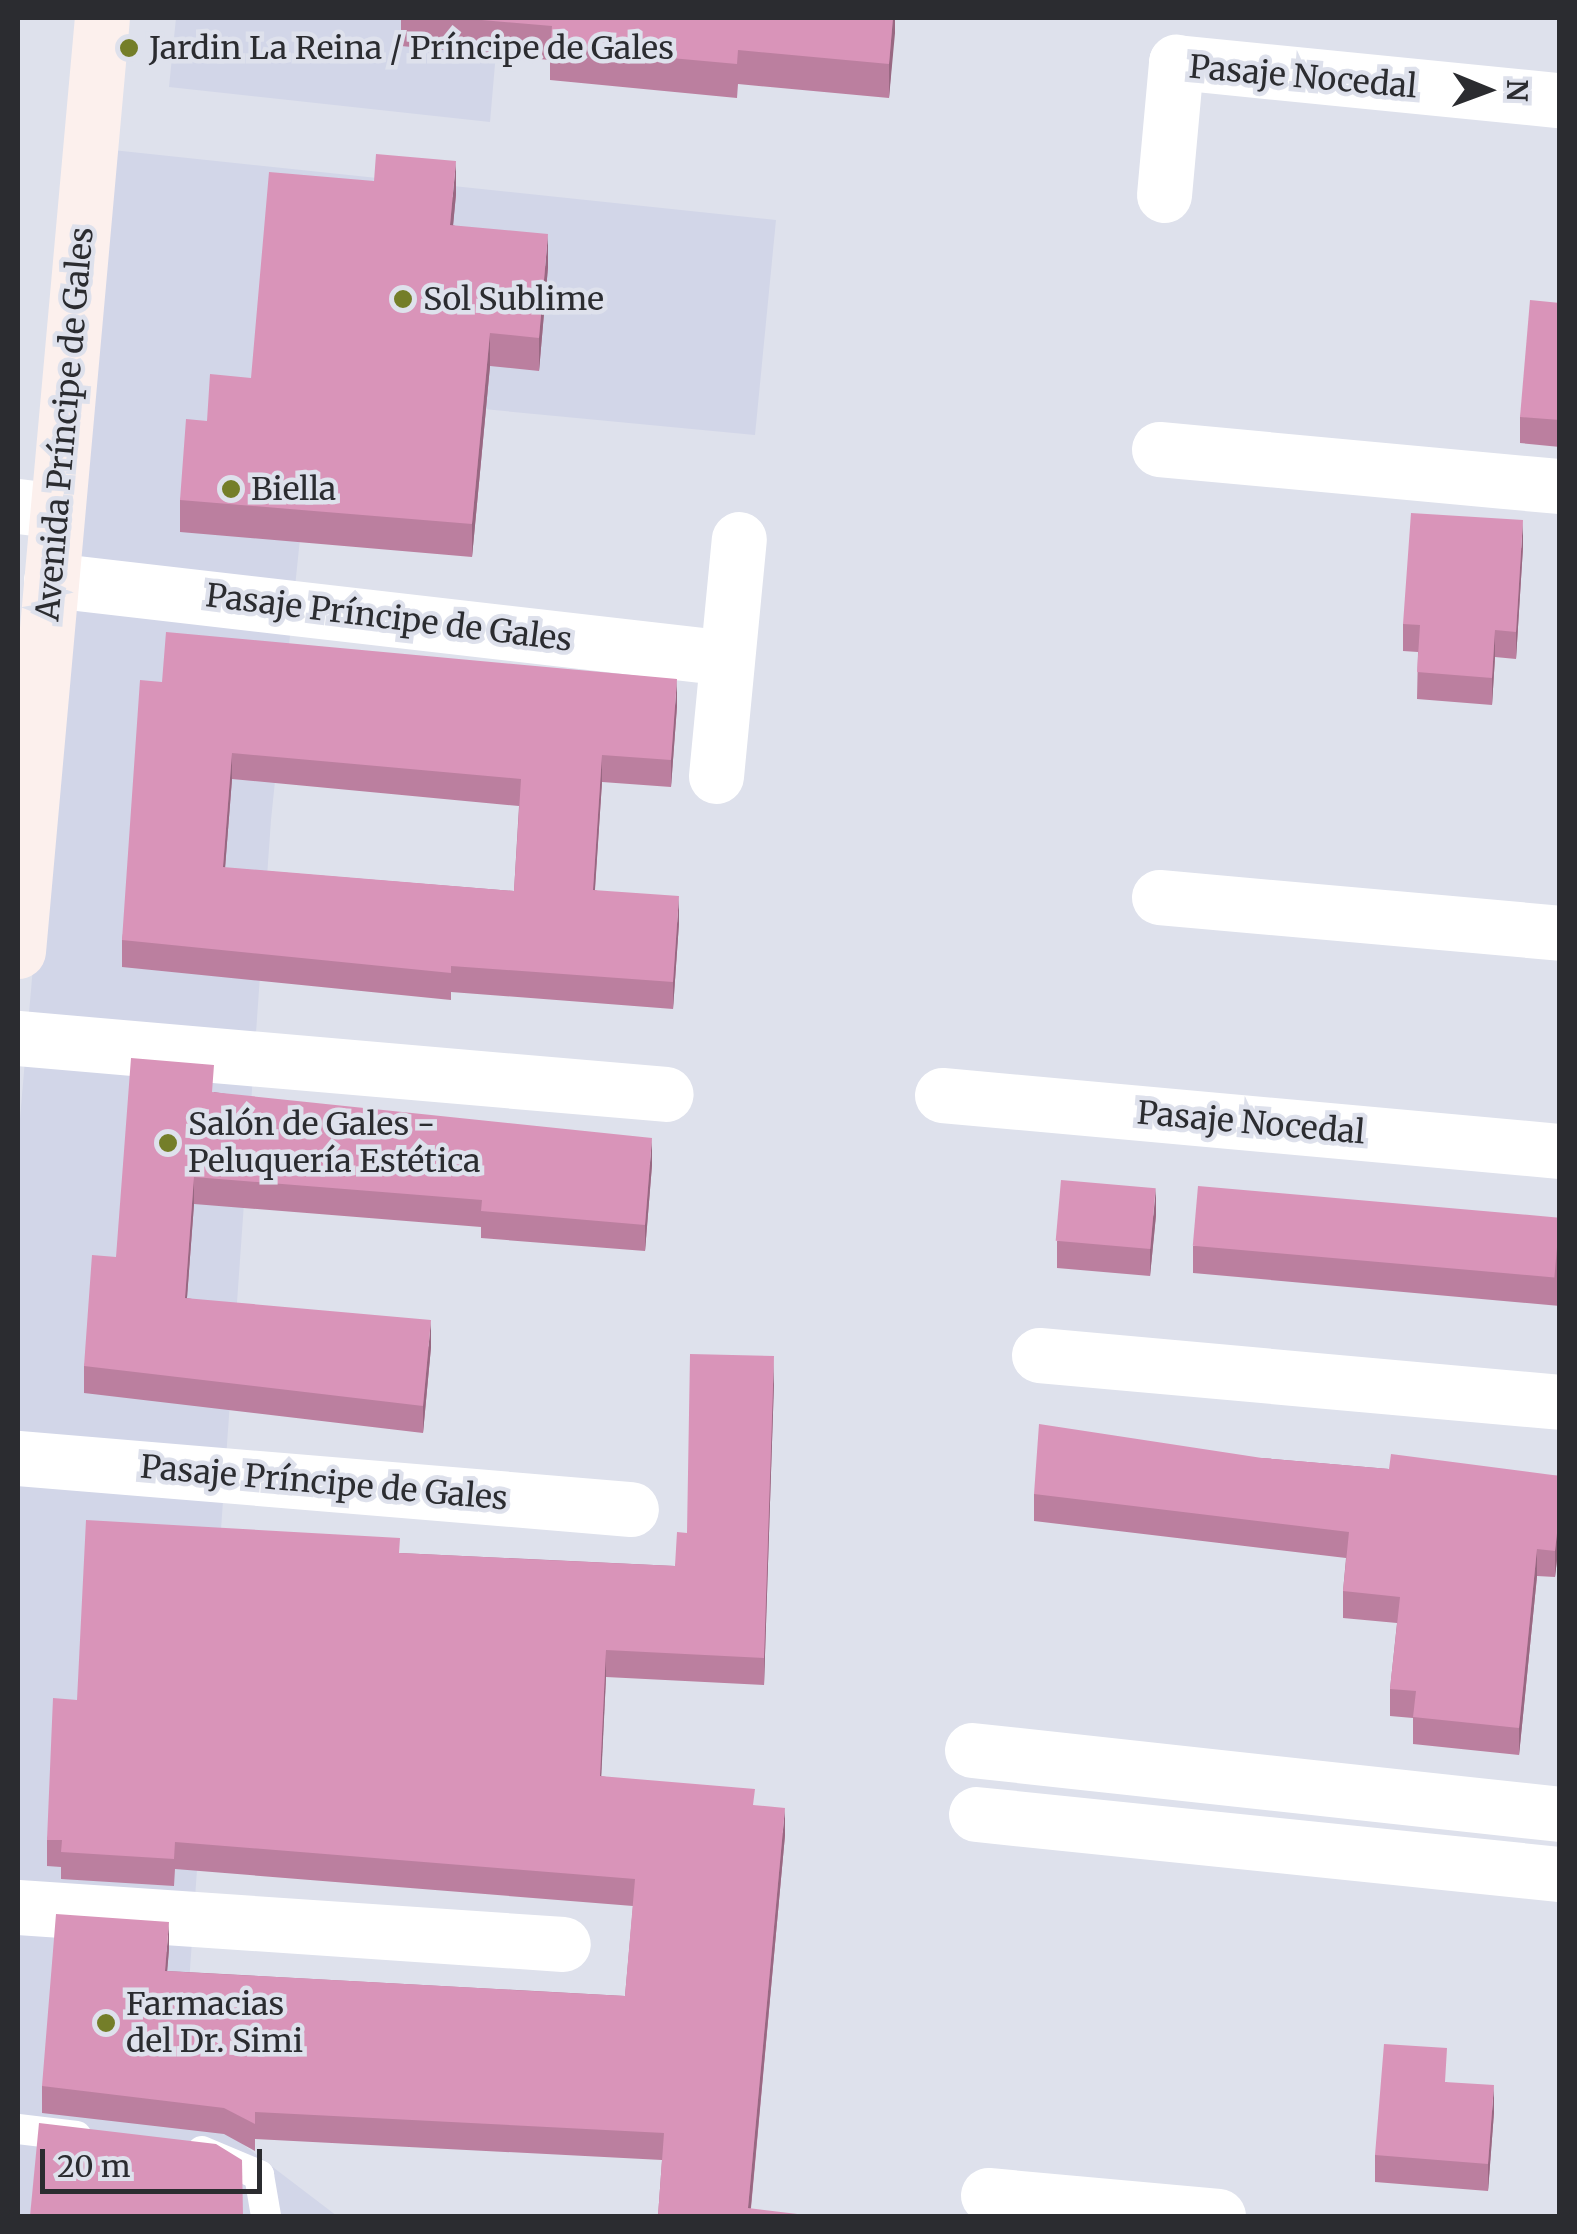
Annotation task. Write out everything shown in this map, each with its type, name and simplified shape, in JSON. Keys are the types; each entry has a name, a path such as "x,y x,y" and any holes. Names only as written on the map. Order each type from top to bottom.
{"main road":[{"name":"Avenida Príncipe de Gales","path":"18,951 21,879 51,580 37,508 102,18"}],"street":[{"name":"Pasaje Nocedal","path":"1164,195 1176,62 1560,100"},
{"path":"1160,448 1560,486"},
{"path":"716,776 739,539"},
{"name":"Pasaje Príncipe de Gales","path":"51,580 727,658"},
{"path":"1159,897 1560,933"},
{"path":"18,1038 666,1094"},
{"name":"Pasaje Nocedal","path":"942,1095 1560,1151"},
{"path":"1039,1355 1560,1402"},
{"name":"Pasaje Príncipe de Gales","path":"18,1458 631,1509"},
{"path":"972,1750 1560,1814"},
{"path":"976,1814 1560,1874"},
{"path":"18,1906 563,1944"},
{"path":"988,2195 1218,2216"}],"lane":[{"path":"18,2129 110,2140"},
{"path":"166,2146 246,2162 268,2196 266,2216"}],"shaded area":[{"path":"176,18 499,18 490,122 169,87"},
{"path":"103,149 776,220 755,435 315,393 271,820 181,2097 337,2216 18,2216 18,1142"}],"building":[{"path":"459,18 893,18 889,64 738,50 737,64 550,47 552,26"},
{"path":"376,154 456,161 450,225 548,234 539,338 490,333 472,524 180,500 186,419 207,421 210,374 251,378 269,172 374,181"},
{"path":"1530,300 1560,303 1560,420 1520,417"},
{"path":"1411,513 1523,520 1516,632 1495,630 1492,678 1417,672 1420,625 1403,624"},
{"path":"166,632 677,679 671,760 602,755 593,890 679,896 673,982 451,966 451,973 122,940 140,680 162,682","holes":["232,753 521,779 514,891 223,867"]},
{"path":"131,1058 214,1065 212,1092 652,1138 645,1225 481,1211 482,1200 194,1177 185,1298 431,1320 423,1406 84,1366 92,1255 116,1257"},
{"path":"1061,1180 1156,1188 1150,1249 1056,1241"},
{"path":"1198,1186 1560,1218 1554,1277 1193,1246"},
{"path":"690,1354 774,1356 764,1658 606,1650 600,1776 755,1789 753,1805 785,1808 748,2208 814,2216 658,2216 664,2133 255,2112 255,2124 224,2108 42,2086 56,1914 169,1922 165,1971 625,1996 635,1879 175,1842 174,1859 61,1852 62,1840 47,1840 53,1698 77,1700 86,1520 400,1538 399,1553 675,1566 677,1532 687,1533"},
{"path":"1039,1424 1262,1458 1389,1469 1391,1454 1560,1476 1555,1551 1537,1549 1519,1728 1413,1717 1416,1691 1390,1689 1400,1597 1343,1591 1349,1532 1034,1494"},
{"path":"1384,2044 1447,2048 1445,2082 1494,2085 1488,2164 1375,2155"},
{"path":"39,2123 216,2144 242,2160 243,2216 30,2216"}],"place":[{"name":"Jardin La Reina / Príncipe de Gales","path":"129,48"},
{"name":"Sol Sublime","path":"403,299"},
{"name":"Biella","path":"231,489"},
{"name":"Salón de Gales - Peluquería Estética","path":"168,1143"},
{"name":"Farmacias del Dr. Simi","path":"106,2023"}]}
